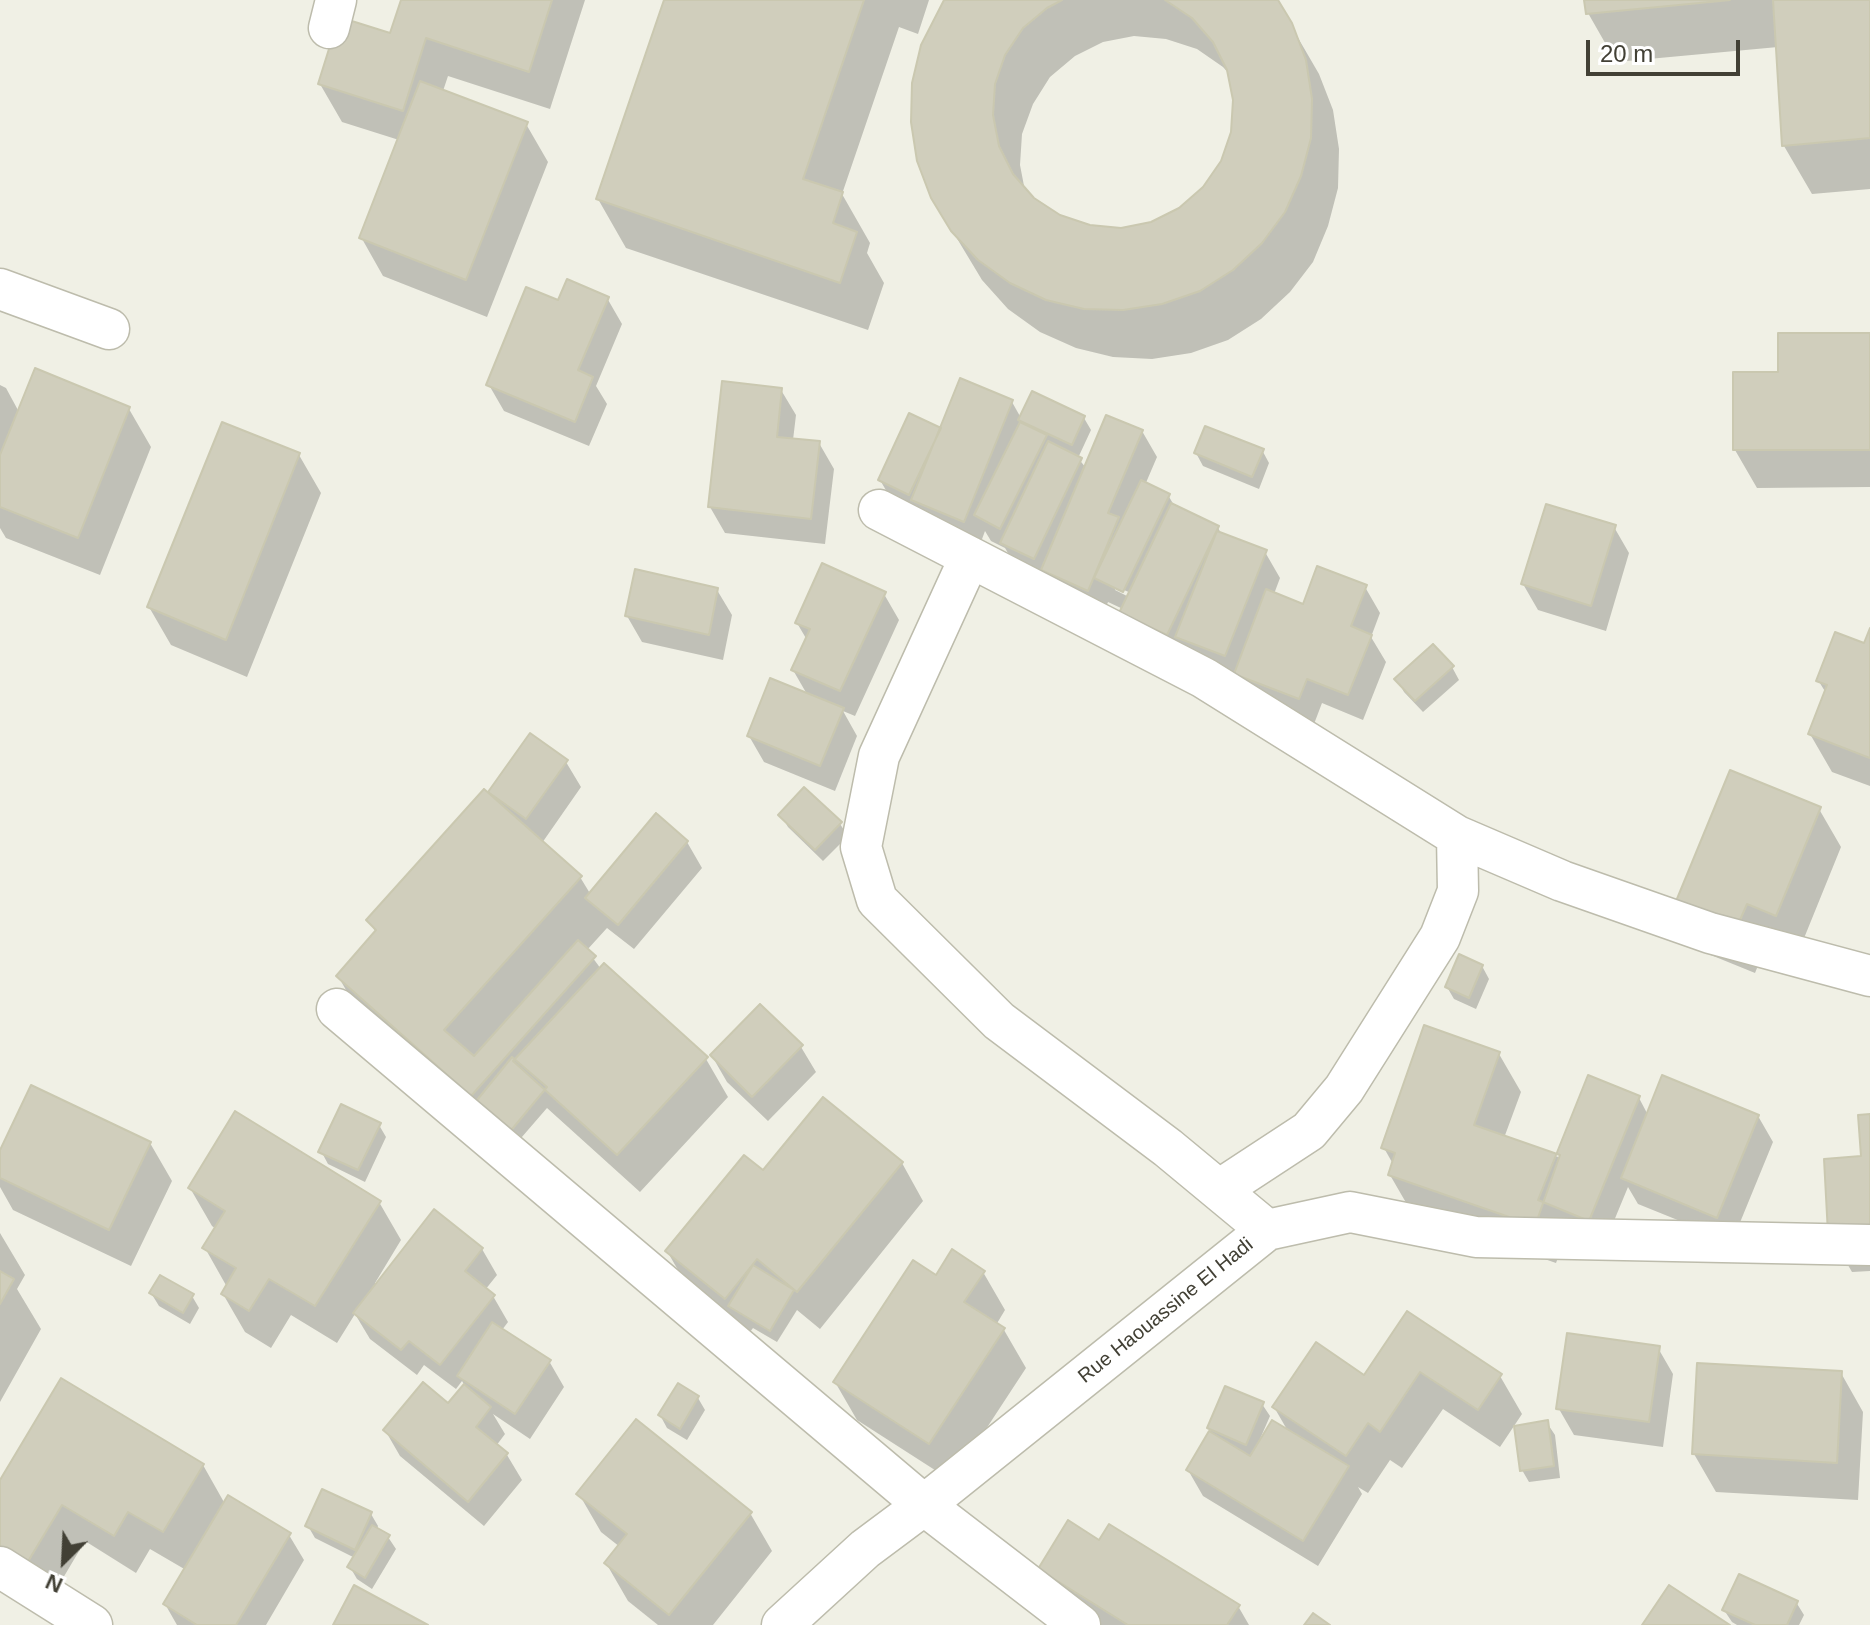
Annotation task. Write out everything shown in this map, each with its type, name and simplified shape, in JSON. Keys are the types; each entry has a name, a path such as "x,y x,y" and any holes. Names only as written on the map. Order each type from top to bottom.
{"street":[{"path":"0,289 109,329"},
{"path":"879,510 1204,678 1457,836 1562,881 1710,933 1870,976"},
{"path":"970,557 879,756 861,847 877,900 999,1021 1267,1230"},
{"path":"1219,1190 1309,1131 1344,1089 1440,937 1458,891 1457,836"},
{"path":"337,1009 924,1505 1080,1625"},
{"name":"Rue Haouassine El Hadi","path":"782,1625 865,1549 1267,1230 1350,1212 1476,1237 1870,1245"},
{"path":"0,1567 92,1625"}],"building":[{"path":"401,0 552,0 529,72 426,38 403,111 318,84 339,17 390,33"},
{"path":"664,0 864,0 803,179 843,192 833,223 857,232 840,283 596,199"},
{"path":"944,0 1062,0 1023,28 1005,55 995,84 993,115 999,146 1013,174 1034,198 1060,215 1090,225 1121,228 1151,222 1179,208 1203,187 1221,161 1231,132 1233,100 1227,70 1213,42 1192,18 1165,0 1278,0 1292,23 1306,60 1312,99 1311,138 1301,176 1285,212 1262,243 1233,270 1200,291 1162,304 1123,310 1084,309 1046,300 1010,283 978,260 951,231 931,198 917,161 911,122 912,83 921,45"},
{"path":"1584,0 1730,0 1586,14"},
{"path":"1773,0 1870,0 1870,138 1782,146"},
{"path":"420,81 528,122 466,280 359,238"},
{"path":"567,279 609,297 578,370 593,377 575,422 486,385 526,287 558,300"},
{"path":"1778,333 1870,333 1870,450 1733,450 1733,372 1778,372"},
{"path":"35,368 130,407 78,538 0,507 0,455"},
{"path":"960,378 1013,400 964,522 911,500"},
{"path":"722,381 782,388 777,437 820,441 811,519 708,507"},
{"path":"1032,391 1085,416 1072,445 1018,420"},
{"path":"909,413 941,428 909,495 878,480"},
{"path":"1106,415 1143,430 1108,513 1119,517 1088,591 1041,570"},
{"path":"222,422 300,453 226,640 147,607"},
{"path":"1020,422 1047,435 1000,529 974,515"},
{"path":"1205,426 1264,449 1252,477 1194,453"},
{"path":"1048,441 1082,458 1034,559 1000,543"},
{"path":"1141,480 1170,494 1123,592 1094,578"},
{"path":"1171,503 1219,526 1167,635 1119,613"},
{"path":"1546,504 1616,525 1591,606 1521,584"},
{"path":"1217,531 1267,550 1225,656 1175,637"},
{"path":"822,563 886,592 840,691 791,670 810,629 795,623"},
{"path":"1317,566 1367,585 1351,626 1372,635 1348,695 1307,679 1299,699 1234,674 1266,589 1303,604"},
{"path":"635,569 718,588 709,635 625,616"},
{"path":"1870,628 1870,758 1808,734 1827,685 1816,681 1835,632 1864,643"},
{"path":"1433,644 1454,666 1415,701 1394,679"},
{"path":"770,678 844,708 820,766 747,736"},
{"path":"530,733 568,760 526,819 488,792"},
{"path":"1730,770 1821,807 1776,916 1747,904 1733,936 1672,911"},
{"path":"804,787 842,822 815,850 778,815"},
{"path":"484,789 582,876 444,1030 474,1056 578,940 596,956 471,1096 336,976 376,930 366,920"},
{"path":"656,813 688,841 618,925 585,898"},
{"path":"1459,954 1483,965 1469,998 1445,987"},
{"path":"604,963 708,1057 617,1155 513,1061"},
{"path":"760,1004 803,1045 752,1097 710,1055"},
{"path":"1424,1025 1500,1052 1474,1125 1560,1155 1535,1226 1388,1175 1395,1153 1381,1148"},
{"path":"512,1057 547,1087 508,1134 473,1105"},
{"path":"1588,1075 1640,1096 1589,1221 1538,1200"},
{"path":"1662,1075 1759,1115 1717,1218 1621,1178"},
{"path":"31,1085 151,1142 109,1230 0,1178 0,1150"},
{"path":"823,1097 903,1162 797,1292 757,1259 725,1299 665,1251 744,1155 763,1170"},
{"path":"341,1104 381,1123 358,1170 318,1152"},
{"path":"235,1111 381,1201 315,1306 269,1279 249,1311 221,1294 236,1268 202,1248 225,1211 188,1188"},
{"path":"1870,1114 1870,1232 1828,1234 1824,1159 1861,1156 1858,1115"},
{"path":"434,1209 483,1248 465,1271 495,1295 440,1365 409,1341 401,1350 353,1313"},
{"path":"952,1249 985,1271 964,1302 1005,1328 929,1444 833,1382 913,1260 936,1275"},
{"path":"753,1265 794,1290 770,1331 728,1306"},
{"path":"0,1271 14,1279 0,1304"},
{"path":"160,1275 194,1294 183,1313 149,1293"},
{"path":"1407,1311 1502,1374 1478,1410 1420,1372 1380,1432 1368,1423 1346,1456 1272,1407 1316,1342 1364,1375"},
{"path":"492,1322 551,1360 515,1414 457,1376"},
{"path":"1567,1333 1660,1346 1649,1422 1556,1409"},
{"path":"1697,1363 1842,1371 1837,1463 1692,1454"},
{"path":"61,1378 204,1464 163,1532 128,1512 114,1536 62,1505 27,1563 0,1546 0,1480"},
{"path":"423,1382 448,1403 464,1384 491,1407 476,1427 508,1453 468,1502 383,1430"},
{"path":"678,1383 699,1396 680,1429 658,1415"},
{"path":"1225,1386 1264,1402 1246,1445 1207,1428"},
{"path":"636,1419 752,1512 669,1615 604,1563 627,1534 576,1494"},
{"path":"1272,1420 1349,1466 1303,1541 1186,1470 1209,1431 1250,1456"},
{"path":"1548,1420 1554,1466 1520,1471 1514,1426"},
{"path":"322,1489 372,1512 355,1550 305,1526"},
{"path":"228,1495 291,1533 236,1625 197,1625 163,1604"},
{"path":"1068,1520 1099,1540 1109,1524 1240,1605 1227,1625 1128,1625 1038,1569"},
{"path":"372,1525 390,1535 365,1578 347,1567"},
{"path":"1739,1574 1798,1601 1787,1625 1755,1625 1722,1610"},
{"path":"354,1585 428,1625 333,1625"},
{"path":"1669,1585 1730,1625 1642,1625"},
{"path":"1313,1613 1330,1625 1304,1625"}]}
